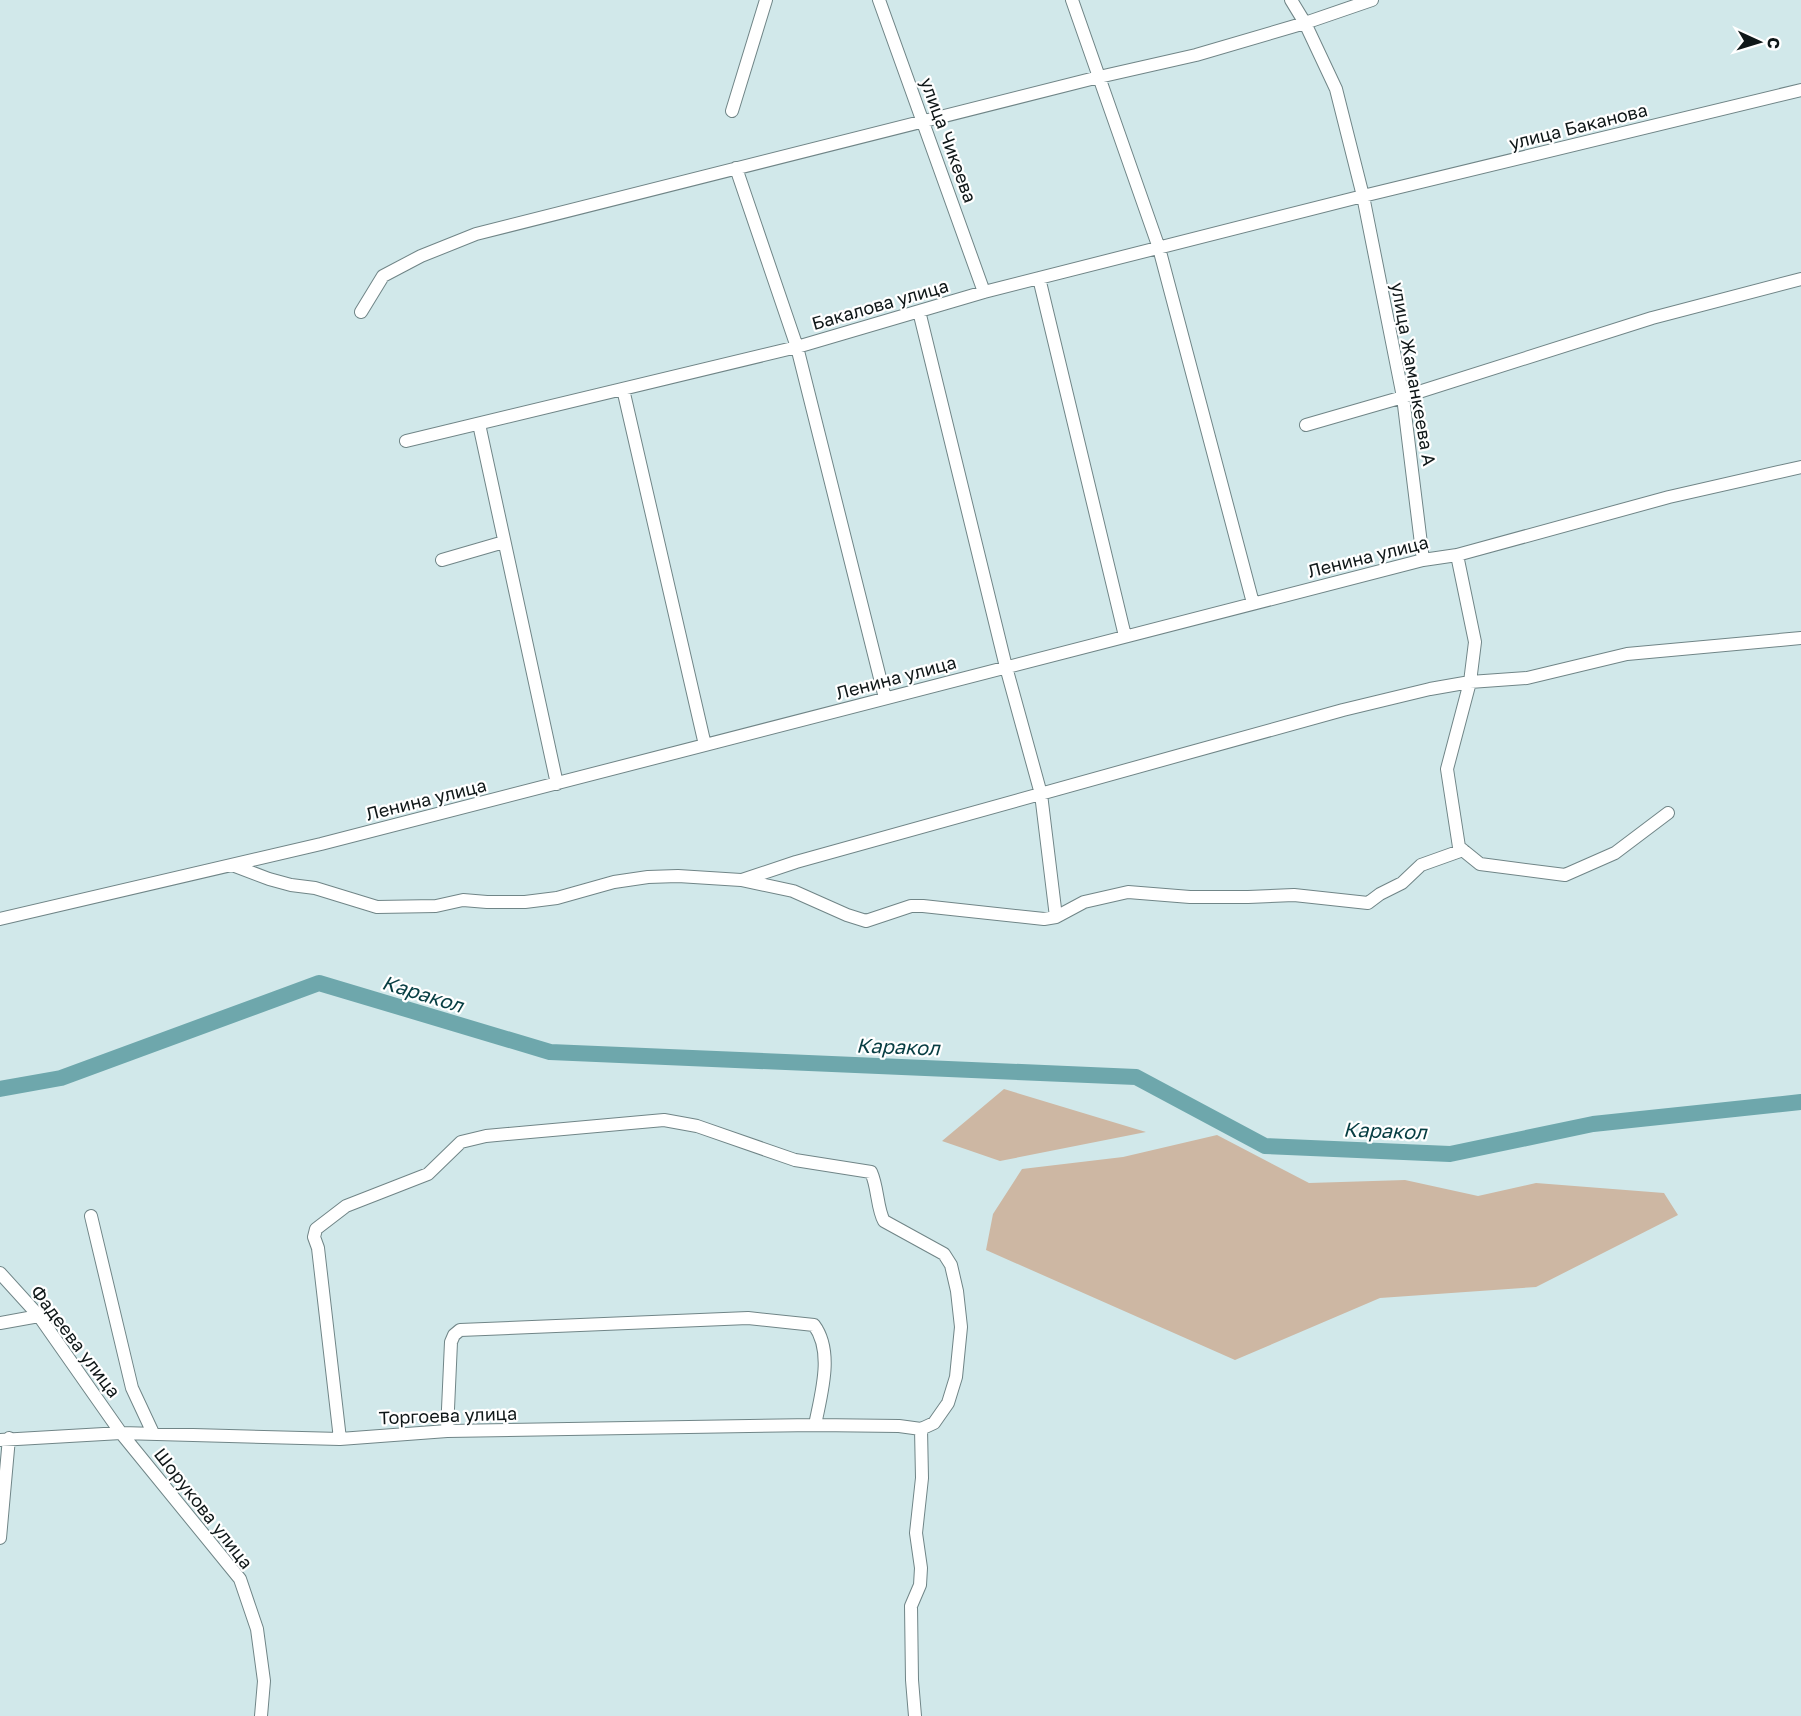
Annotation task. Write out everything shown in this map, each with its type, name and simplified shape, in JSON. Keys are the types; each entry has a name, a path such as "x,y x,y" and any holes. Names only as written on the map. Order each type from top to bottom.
{"street":[{"path":"732,111 766,0"},
{"name":"улица Чикеева","path":"879,0 984,292"},
{"path":"1072,0 1159,248 1253,603"},
{"name":"улица Жаманкеева А","path":"1291,0 1305,23 1336,89 1363,196 1403,397 1423,560"},
{"path":"361,312 383,276 421,256 476,234 1099,77 1196,55 1305,23 1372,0"},
{"name":"улица Баканова","path":"1363,196 1801,90"},
{"path":"736,168 797,347 885,698"},
{"name":"Бакалова улица","path":"406,441 797,347 984,292 1363,196"},
{"path":"1039,278 1125,636"},
{"path":"1306,425 1403,397 1652,318 1801,279"},
{"path":"919,311 1006,667 1041,794 1056,917"},
{"path":"623,389 705,745"},
{"path":"479,424 557,783"},
{"name":"Ленина улица","path":"0,919 332,842 1253,603 1423,560 1457,555 1669,496 1801,467"},
{"path":"442,560 504,542"},
{"path":"1457,555 1475,642 1470,681 1447,770 1459,847 1480,864 1564,875 1615,853 1668,813"},
{"path":"741,880 796,862 1343,710 1470,681 1527,678 1627,654 1801,638"},
{"path":"232,865 269,879 315,888 377,908 436,906 464,900 525,902 557,898 614,882 648,877 678,876 741,880 793,891 866,921 911,906 1044,919 1056,917 1084,902 1106,895 1128,892 1190,897 1294,895 1368,903 1402,883 1421,865 1463,850"},
{"path":"340,1439 318,1248 314,1237 316,1228 346,1206 428,1174 460,1142 486,1136 664,1120 697,1126 795,1160 871,1172 876,1182 884,1221 944,1254 951,1265 961,1327 956,1377 948,1403 934,1423 921,1429 922,1478 916,1533 921,1568 920,1585 911,1606 915,1716"},
{"path":"91,1216 132,1388 153,1433"},
{"name":"Фадеева улица","path":"0,1273 39,1316 121,1433"},
{"path":"0,1323 39,1316"},
{"path":"447,1431 451,1342 460,1330 748,1318 814,1325 820,1333 824,1356 822,1386 815,1425"},
{"name":"Торгоева улица","path":"4,1439 121,1433 340,1439 447,1431 815,1425 899,1426 921,1429"},
{"name":"Шорукова улица","path":"121,1433 240,1579 257,1629 264,1681 261,1716"},
{"path":"0,1538 4,1439"}],"shaded area":[{"path":"1004,1089 1146,1132 1000,1161 942,1141"},
{"path":"1217,1135 1309,1183 1405,1180 1478,1196 1536,1183 1664,1193 1678,1215 1536,1287 1380,1298 1235,1360 986,1250 993,1214 1022,1169 1123,1157"}],"waterway":[{"name":"Каракол","path":"0,1089 61,1078 319,983 550,1052 1136,1077 1265,1146 1450,1154 1593,1124 1801,1102"}]}
